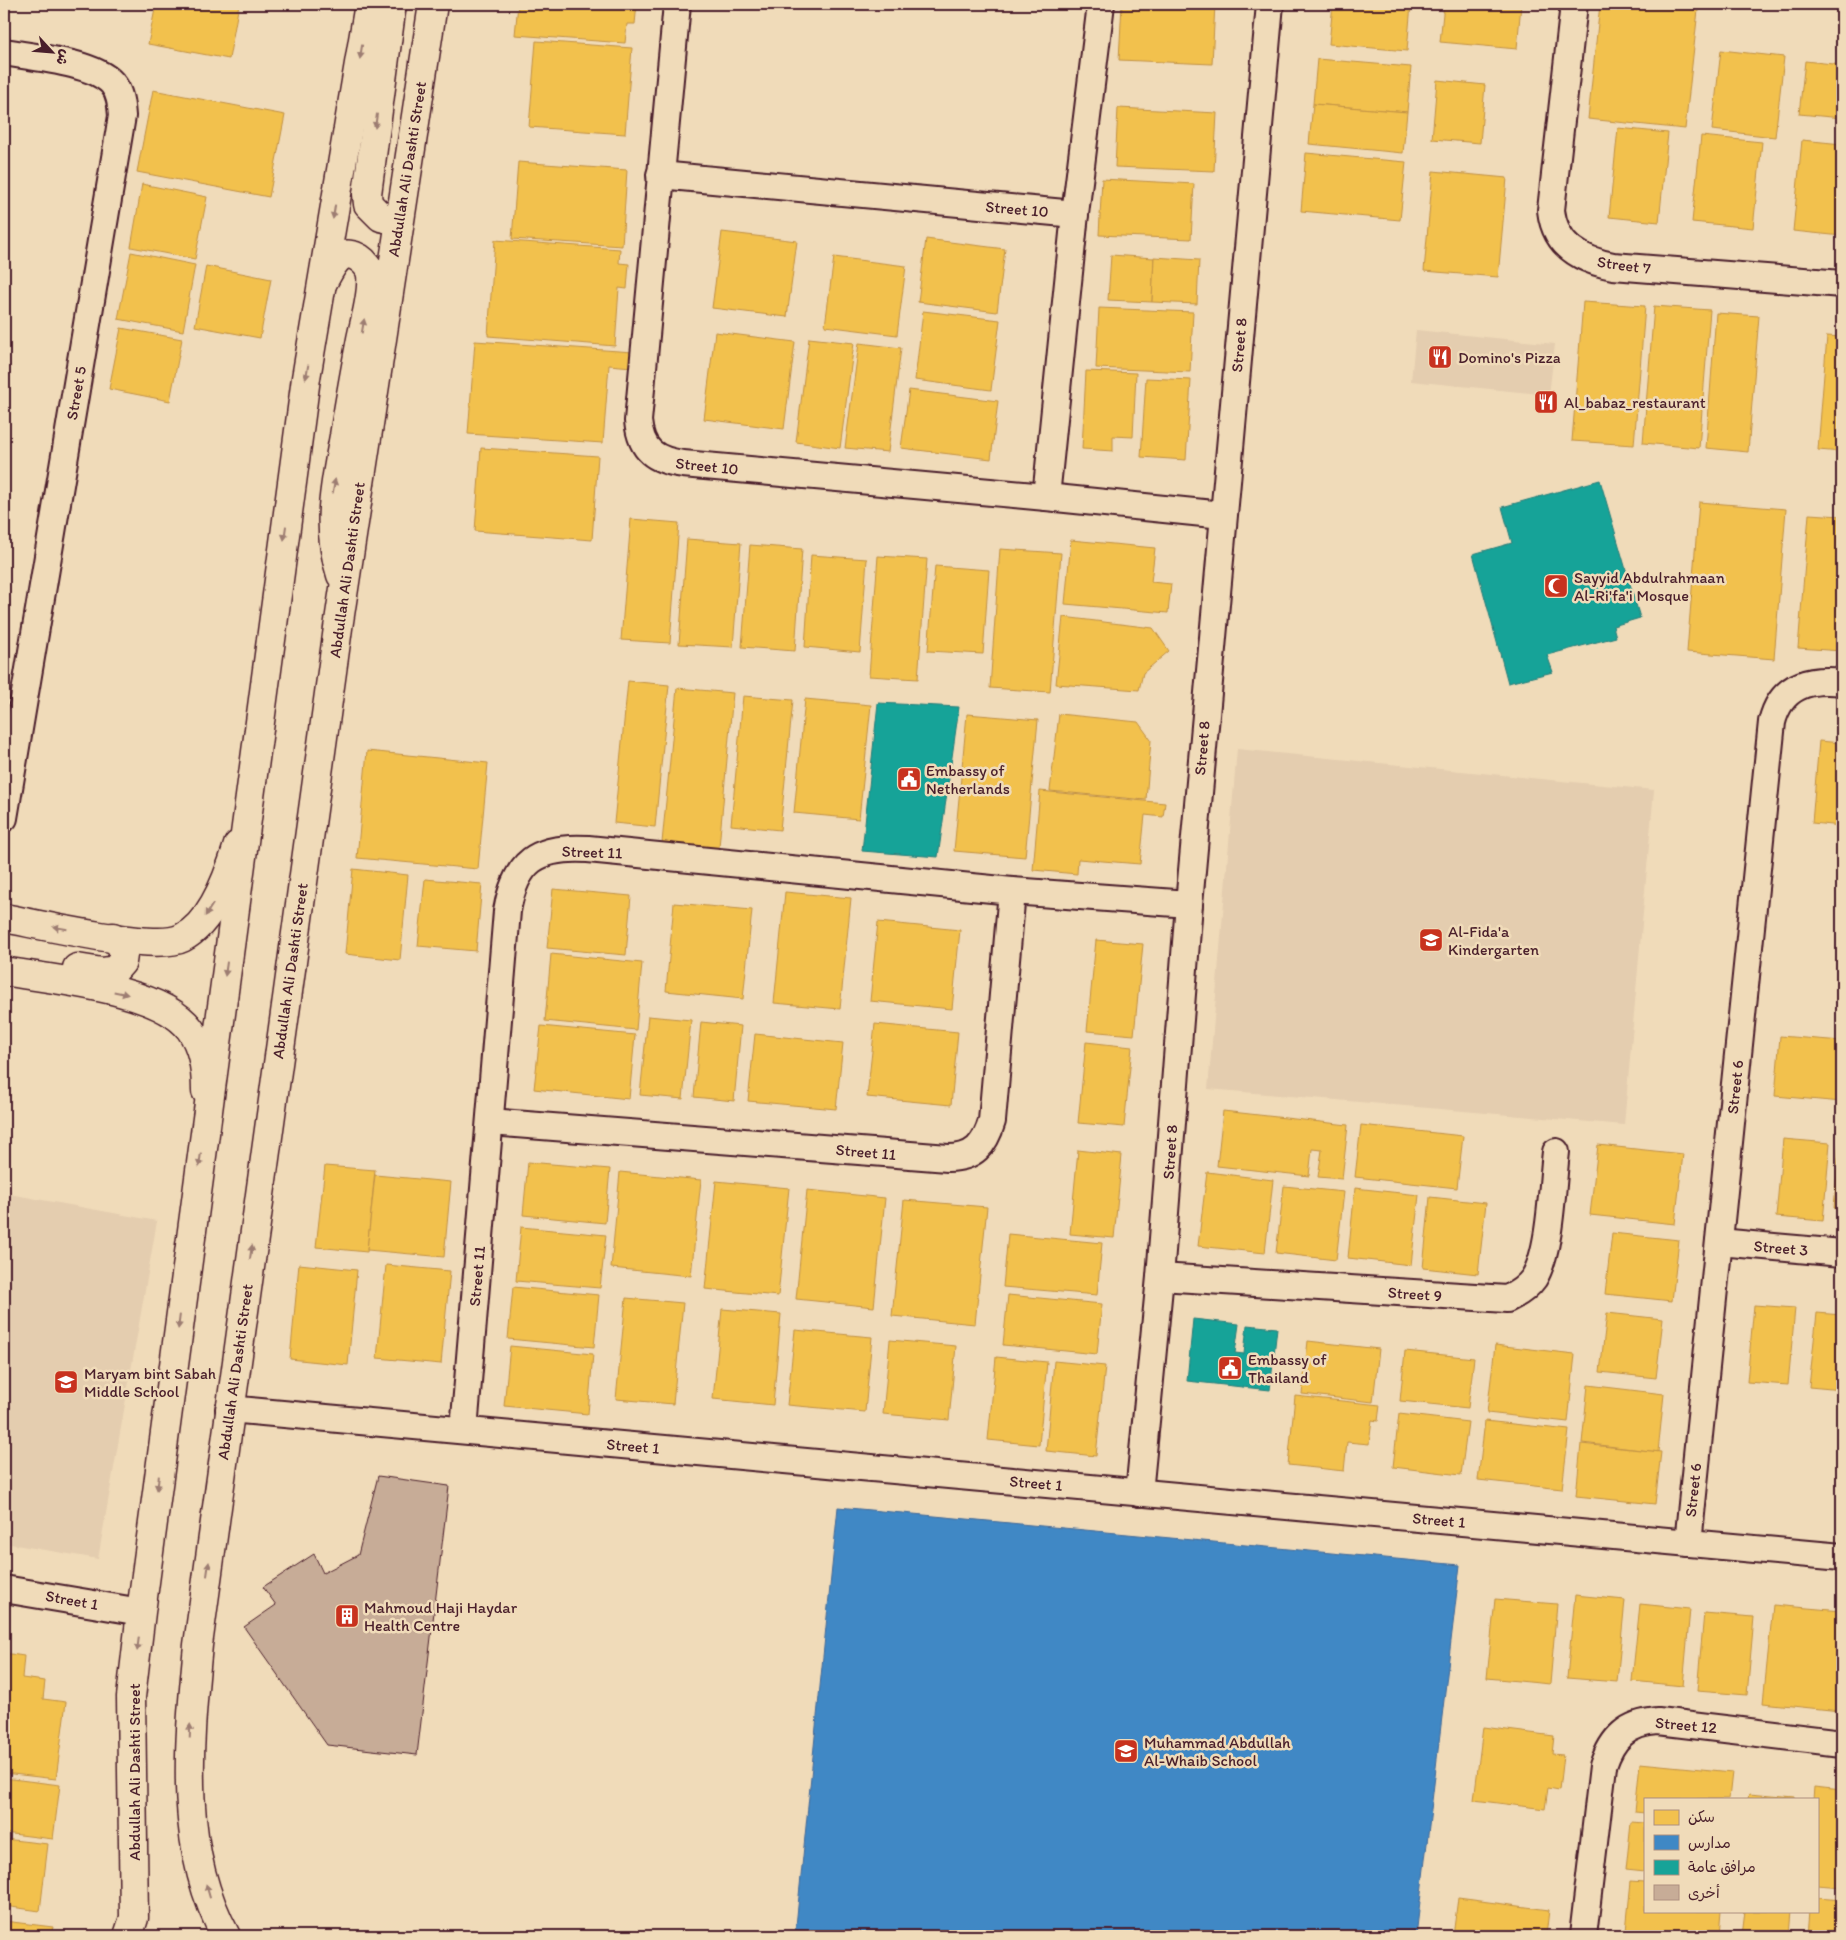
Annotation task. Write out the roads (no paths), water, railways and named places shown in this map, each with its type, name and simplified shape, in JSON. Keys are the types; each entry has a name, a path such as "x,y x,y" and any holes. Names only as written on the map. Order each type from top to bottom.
{"main road":[{"name":"Abdullah Ali Dashti Street","path":"128,1936 134,1918 131,1697 141,1612 206,1112 306,378 369,4"},
{"path":"392,4 367,194 368,204 381,216 399,220"},
{"name":"Abdullah Ali Dashti Street","path":"226,1936 210,1900 192,1824 190,1746 198,1645 229,1409 344,586 433,4"},
{"path":"323,282 341,256 352,255 362,260 368,266 371,274 367,308 332,498 332,542 344,586"},
{"path":"4,918 113,937 165,943 183,938 198,925 213,904 225,878 246,817"},
{"path":"4,956 110,972 122,962 124,952 122,944 113,937"},
{"path":"4,971 121,992 152,1002 174,1014 189,1027 198,1044 205,1076 206,1112"}],"street":[{"name":"Street 10","path":"677,4 638,421 641,440 652,454 667,461 683,464 1223,515"},
{"path":"1046,497 1075,214 1101,4"},
{"name":"Street 8","path":"1139,1493 1160,1277 1189,904 1223,515 1270,4"},
{"name":"Street 7","path":"1574,4 1551,210 1552,222 1563,241 1580,257 1613,266 1842,284"},
{"name":"Street 5","path":"4,52 82,67 102,75 116,89 122,116 4,818"},
{"name":"Street 10","path":"660,175 1075,214"},
{"name":"Street 6","path":"1688,1543 1772,722 1780,701 1796,687 1817,681 1842,682"},
{"name":"Street 11","path":"464,1430 507,911 512,887 525,865 544,854 571,849 588,849 1012,891 1189,904"},
{"name":"Street 11","path":"490,1122 948,1158 969,1156 985,1141 992,1121 1012,891"},
{"name":"Street 9","path":"1160,1277 1507,1299 1525,1288 1534,1278 1540,1265 1546,1238 1556,1152"},
{"name":"Street 3","path":"1720,1242 1842,1253"},
{"name":"Street 1","path":"229,1409 1842,1557"},
{"name":"Street 1","path":"4,1588 141,1612"},
{"name":"Street 12","path":"1583,1936 1603,1766 1611,1746 1625,1730 1646,1722 1664,1722 1842,1743"}],"place":[{"name":"Domino's Pizza","path":"1440,357"},
{"name":"Al_babaz_restaurant","path":"1546,402"},
{"name":"Sayyid Abdulrahmaan Al-Ri'fa'i Mosque","path":"1556,586"},
{"name":"Embassy of Netherlands","path":"909,779"},
{"name":"Al-Fida'a Kindergarten","path":"1431,940"},
{"name":"Embassy of Thailand","path":"1230,1368"},
{"name":"Maryam bint Sabah Middle School","path":"66,1382"},
{"name":"Mahmoud Haji Haydar Health Centre","path":"347,1616"},
{"name":"Muhammad Abdullah Al-Whaib School","path":"1126,1751"}]}
